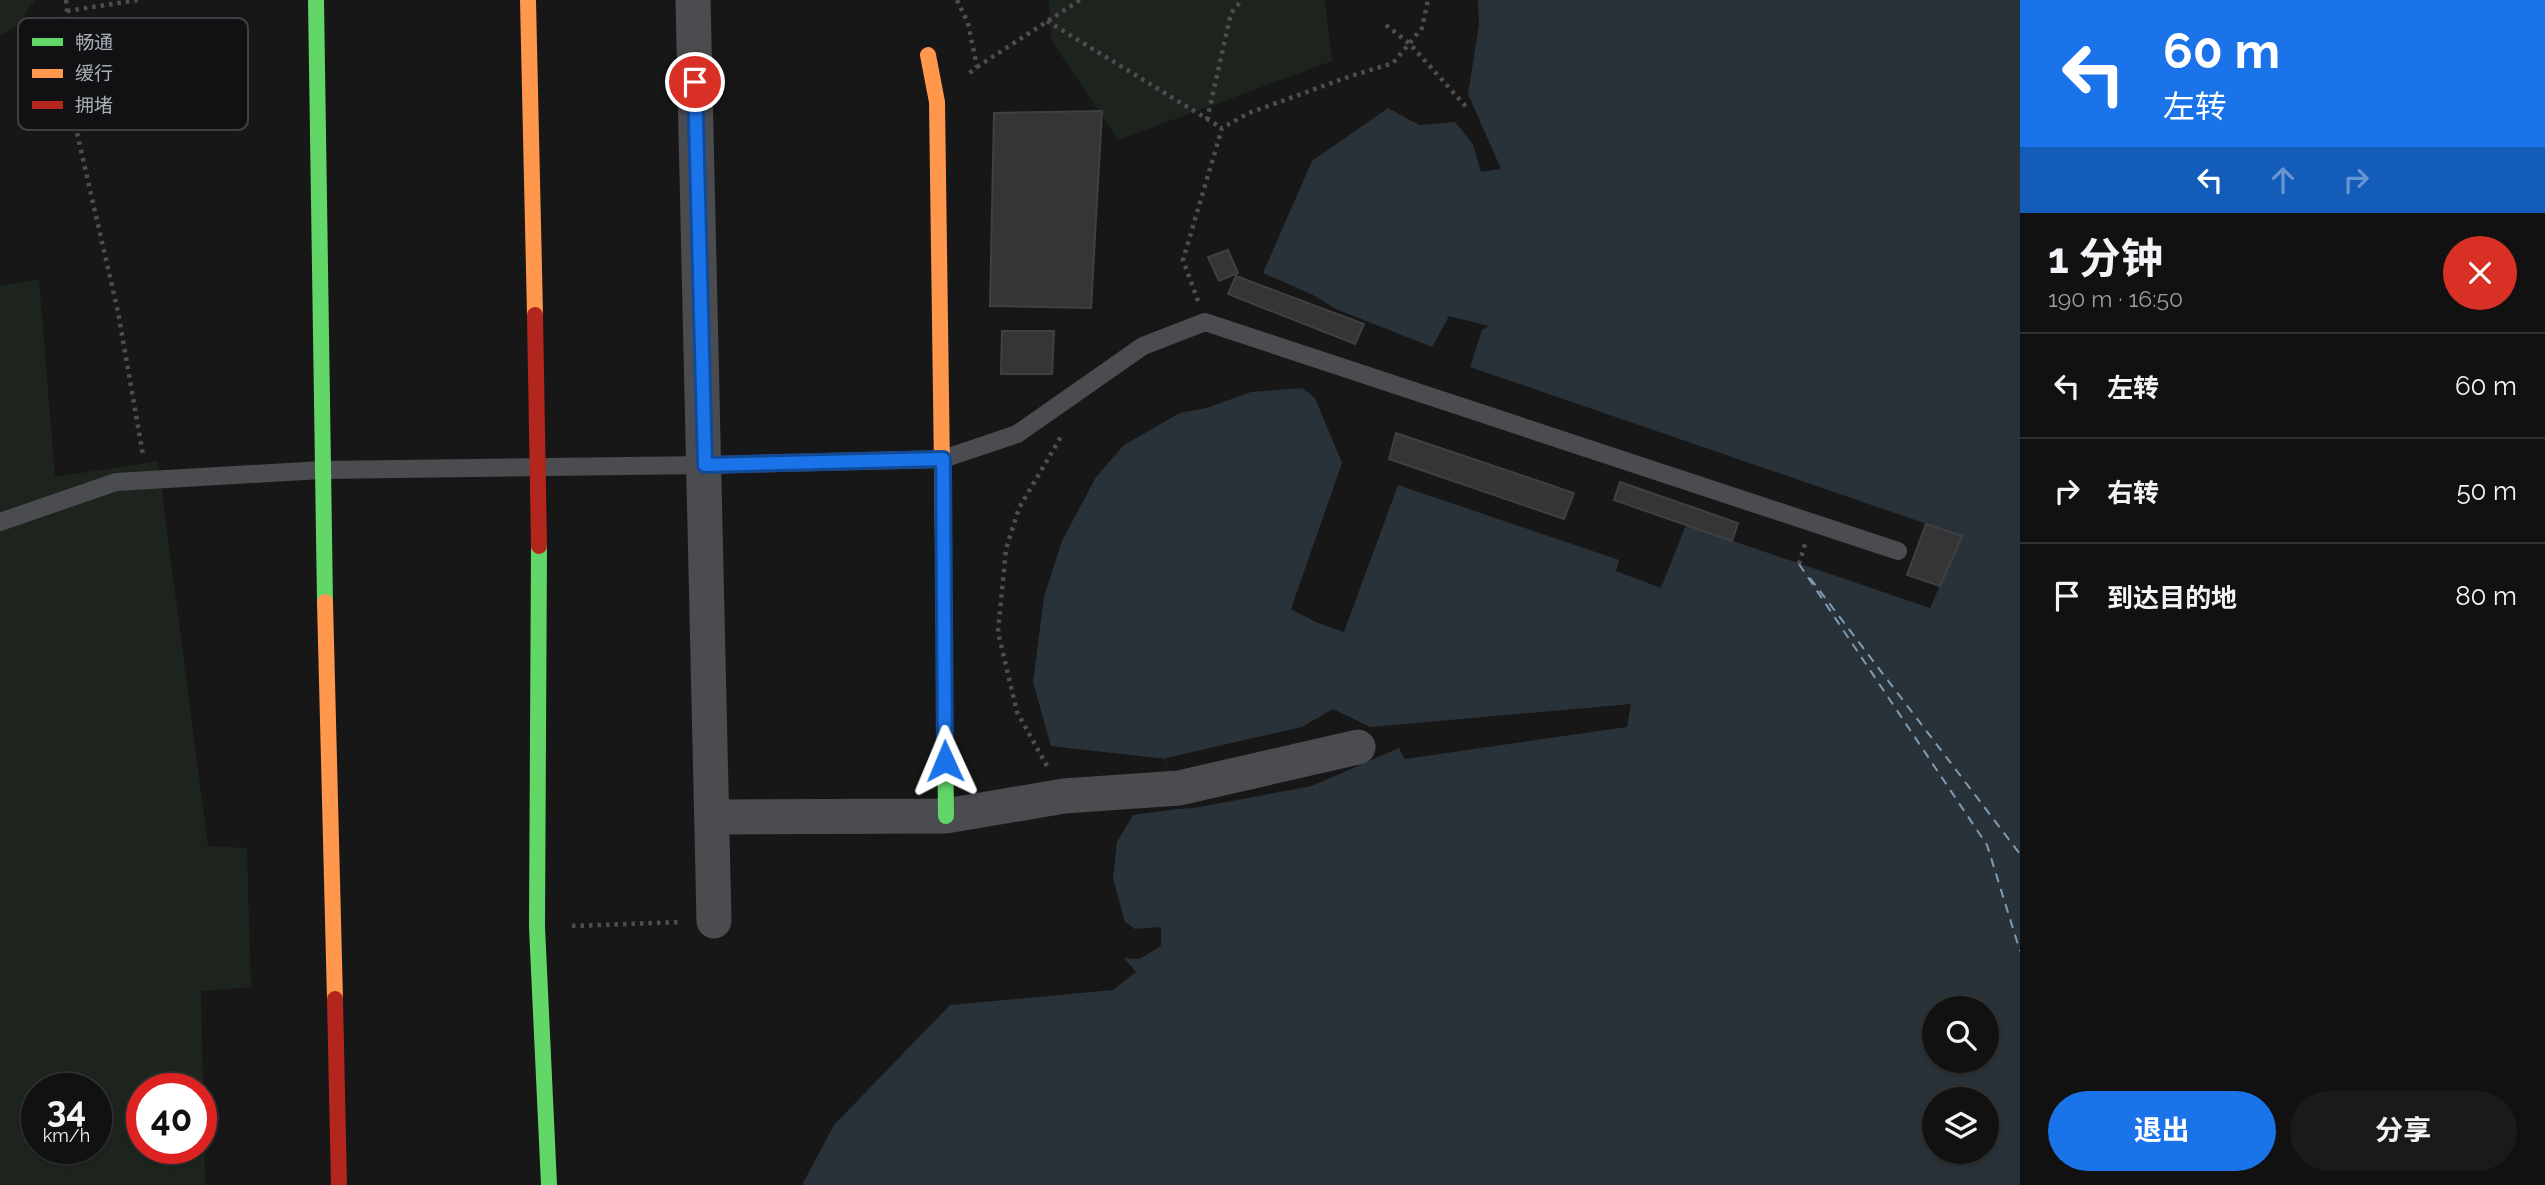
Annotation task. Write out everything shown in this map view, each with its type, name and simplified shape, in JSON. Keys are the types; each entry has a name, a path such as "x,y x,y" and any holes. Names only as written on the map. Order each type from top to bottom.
{"street":[{"path":"316,0 322,470 339,1185"},
{"path":"528,0 539,467 537,928 549,1185"},
{"path":"693,0 714,921"},
{"path":"928,55 937,102 946,816"},
{"path":"712,817 946,816 1064,796 1179,788 1358,747"}],"lane":[{"path":"0,522 116,482 322,470 943,459 1017,434 1143,346 1205,322 1898,551"}],"path":[{"path":"66,0 66,18"},
{"path":"67,12 138,0"},
{"path":"977,67 1080,0"},
{"path":"1207,120 1231,13 1242,0"},
{"path":"1205,322 1183,260 1222,128 1249,113 1393,63 1422,28 1428,0"},
{"path":"1046,21 1222,128"},
{"path":"1386,25 1410,44 1469,110"},
{"path":"76,130 118,312 148,480"},
{"path":"1064,796 1017,712 998,632 1006,549 1019,508 1067,427"},
{"path":"537,928 714,921"}],"shaded area":[{"path":"0,0 35,0 23,18 18,18 17,26 0,35"},
{"path":"1049,0 1325,0 1332,61 1118,140 1051,40"},
{"path":"1478,0 2020,0 2020,1185 802,1185 834,1125 950,1005 1113,990 1136,972 1124,958 1139,959 1161,946 1161,927 1135,929 1125,922 1113,878 1117,842 1133,815 1177,809 1166,759 1051,746 1033,682 1044,597 1062,541 1096,477 1124,445 1180,413 1207,408 1251,392 1302,388 1336,309 1313,295 1263,273 1312,161 1388,108 1419,125 1455,122 1473,144 1481,172 1501,169 1468,94 1479,25"},
{"path":"39,279 55,477 158,461 208,846 247,848 251,987 201,991 203,1073 126,1073 126,1164 205,1164 205,1185 0,1185 0,286"}],"pier":[{"path":"1336,309 1432,347 1449,316 1489,326 1482,330 1470,367 1962,536 1930,608 1686,525 1661,588 1616,571 1619,560 1398,485 1344,632 1316,622 1291,609 1342,463 1315,398 1302,388"},
{"path":"1631,704 1627,727 1405,759 1399,748 1312,786 1194,808 1177,809 1166,758 1302,727 1333,709 1370,727"}],"building":[{"path":"1102,111 1091,308 990,306 994,113"},
{"path":"1228,250 1238,273 1219,281 1208,257"},
{"path":"1236,276 1364,324 1355,344 1228,294"},
{"path":"1002,331 1054,331 1052,374 1001,374"},
{"path":"1396,433 1574,493 1564,519 1389,459"},
{"path":"1620,482 1738,523 1732,541 1614,500"},
{"path":"1926,524 1962,536 1940,586 1907,575"}],"ferry route":[{"path":"1799,564 1987,845 2020,951"},
{"path":"1810,578 2020,854"}],"traffic: fast":[{"path":"316,0 325,602"},
{"path":"943,542 946,816"},
{"path":"539,546 537,927 549,1185"}],"traffic: slow":[{"path":"528,0 535,315"},
{"path":"928,55 937,102 943,542"},
{"path":"325,602 335,999"}],"traffic: jam":[{"path":"535,315 539,546"},
{"path":"335,999 339,1185"}],"route":[{"path":"695,82 705,465 943,459 945,761"}]}
